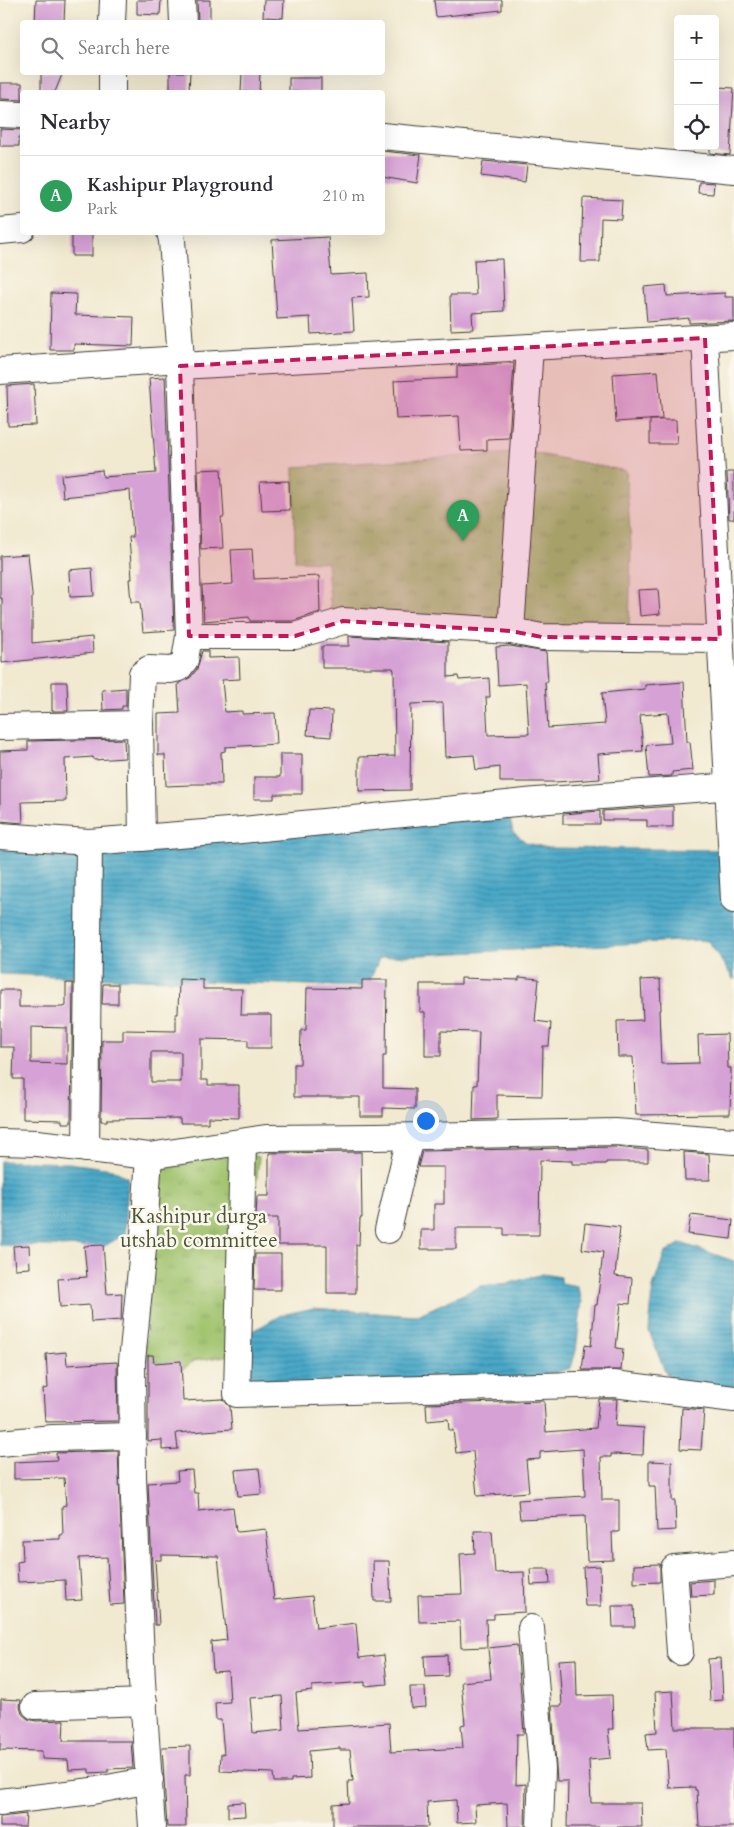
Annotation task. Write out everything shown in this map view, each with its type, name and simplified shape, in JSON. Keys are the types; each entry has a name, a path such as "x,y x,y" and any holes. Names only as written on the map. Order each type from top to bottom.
{"street":[{"path":"112,20 113,0"},
{"path":"182,0 183,20"},
{"path":"112,75 112,90"},
{"path":"0,114 20,114"},
{"path":"385,136 734,170"},
{"path":"0,231 20,229"},
{"path":"142,838 140,724 142,674 150,669 170,670 179,668 184,660 189,636 181,363 171,235"},
{"path":"0,371 530,348 734,336"},
{"path":"705,338 720,638 731,786 734,900"},
{"path":"510,631 530,348"},
{"path":"189,636 295,636 343,621 510,631 542,637 720,638"},
{"path":"0,727 140,724"},
{"path":"0,836 89,842 731,786"},
{"path":"86,1149 89,842"},
{"path":"0,1142 37,1143 149,1156 266,1138 616,1132 734,1142"},
{"path":"388,1230 410,1137"},
{"path":"243,1142 237,1394 614,1384 734,1399"},
{"path":"149,1156 143,1249 132,1361 133,1487 152,1827"},
{"path":"0,1443 52,1438 133,1436"},
{"path":"680,1652 674,1568 734,1563"},
{"path":"531,1628 542,1769 540,1827"},
{"path":"35,1706 144,1702"},
{"path":"0,1802 92,1791 150,1780"}],"highlighted area":[{"path":"705,338 720,639 542,637 511,631 343,621 295,636 189,636 180,366"}],"green space":[{"path":"528,452 626,471 631,546 629,630 331,613 327,562 295,561 294,467"},
{"name":"Kashipur durga utshab committee","path":"241,1151 259,1157 239,1351 193,1361 181,1370 159,1362 145,1360 156,1169 167,1159"}],"water":[{"path":"509,814 513,832 527,843 548,848 734,850 734,980 708,941 697,940 384,957 379,959 367,987 0,974 0,840"},
{"path":"0,1161 70,1163 112,1169 128,1178 125,1234 103,1247 0,1245"},
{"path":"681,1243 734,1261 734,1394 682,1389 665,1372 649,1331 653,1287 665,1253"},
{"path":"543,1274 561,1277 561,1283 577,1286 582,1301 576,1351 571,1368 544,1376 251,1403 248,1334 281,1315 314,1308 415,1316 481,1286 509,1283"}],"building":[{"path":"36,0 65,0 64,20 35,20"},
{"path":"137,0 161,0 160,15 137,14"},
{"path":"197,0 210,0 210,20 198,20"},
{"path":"264,0 284,0 283,18 263,17"},
{"path":"434,0 502,0 502,10 436,17"},
{"path":"41,75 62,75 56,90 41,90"},
{"path":"170,75 190,75 189,90 170,90"},
{"path":"242,75 260,75 259,90 241,90"},
{"path":"289,78 321,78 321,90 289,90"},
{"path":"0,83 22,83 20,100 0,99"},
{"path":"719,87 734,88 730,155 710,153 710,150 719,150"},
{"path":"0,129 20,130 19,146 0,146"},
{"path":"385,151 421,155 417,183 385,178"},
{"path":"483,161 527,165 525,182 481,176"},
{"path":"699,182 714,183 713,194 698,193"},
{"path":"583,198 622,200 621,219 601,218 600,262 581,262"},
{"path":"72,235 92,235 92,256 72,256"},
{"path":"328,237 331,275 368,273 369,297 352,298 354,331 311,334 310,317 277,319 272,240"},
{"path":"502,259 504,311 472,313 473,329 451,330 450,295 476,295 474,260"},
{"path":"666,285 667,296 725,293 725,297 734,297 734,321 689,323 689,318 647,322 644,287"},
{"path":"51,293 76,294 75,315 134,317 133,346 74,344 74,350 50,350"},
{"path":"514,363 509,438 487,439 487,450 461,451 459,416 396,419 394,381 457,378 457,366"},
{"path":"658,371 662,419 616,422 613,374"},
{"path":"165,377 174,630 143,632 140,602 131,602 129,579 132,579 129,537 133,537 130,490 63,497 61,475 102,470 103,477 156,473 149,378"},
{"path":"34,384 36,425 8,426 7,386"},
{"path":"650,420 676,420 677,444 650,444"},
{"path":"221,469 224,517 221,517 223,548 201,549 198,470"},
{"path":"727,472 734,472 734,519 729,519"},
{"path":"289,481 290,510 262,511 260,482"},
{"path":"252,549 254,579 319,576 320,612 293,621 250,621 249,617 204,621 202,586 233,584 231,550"},
{"path":"28,554 32,595 32,643 92,637 93,653 2,663 0,556"},
{"path":"92,568 94,596 70,597 69,570"},
{"path":"658,589 660,614 640,616 638,590"},
{"path":"349,636 448,642 448,677 458,676 459,680 489,678 490,697 486,697 488,735 529,734 526,683 498,685 496,647 510,646 546,652 548,682 545,682 548,728 605,724 602,693 645,689 645,685 684,682 687,742 690,742 693,770 672,772 672,776 649,777 646,745 671,743 668,713 640,715 643,751 598,754 600,779 556,782 500,782 500,767 476,770 474,755 445,757 443,703 411,704 410,790 359,791 359,757 395,756 394,671 393,668 322,668 322,646 349,646"},
{"path":"202,651 208,651 208,658 239,657 240,679 222,680 225,712 242,711 242,714 275,713 277,744 225,747 225,751 221,752 222,784 166,786 165,755 158,755 158,714 180,713 178,684 191,677 197,669"},
{"path":"52,682 67,682 68,711 52,711"},
{"path":"126,688 126,706 122,706 122,709 103,710 102,690"},
{"path":"309,710 332,711 331,737 307,735"},
{"path":"124,739 125,758 94,760 93,757 65,759 66,801 22,802 23,823 0,821 0,751 28,750 28,741"},
{"path":"280,754 302,754 302,794 274,794 274,799 254,799 254,777 280,777"},
{"path":"673,806 673,827 647,827 647,820 603,820 603,811"},
{"path":"600,811 600,824 563,824 563,814"},
{"path":"519,977 539,979 535,1021 551,1023 549,1046 543,1046 542,1096 497,1095 497,1119 473,1120 474,1085 477,1085 479,1032 441,1031 441,1056 425,1056 425,1012 420,1012 420,984 461,984 461,978 519,980"},
{"path":"179,979 203,980 203,989 242,989 241,1015 271,1015 271,1048 248,1048 248,1040 201,1039 201,1080 208,1080 208,1085 239,1085 239,1118 208,1117 208,1123 180,1123 180,1118 107,1119 107,1121 101,1121 102,1040 123,1040 123,1030 176,1031 176,1014 178,1014","holes":["151,1052 181,1052 181,1082 151,1082"]},
{"path":"660,979 661,1064 699,1063 698,1035 727,1034 728,1068 731,1068 730,1114 636,1115 633,1057 618,1057 617,1021 643,1020 641,980"},
{"path":"362,980 387,980 386,1056 383,1056 383,1088 415,1089 415,1109 383,1108 383,1116 360,1116 360,1097 294,1097 294,1064 300,1064 301,1030 306,1030 307,988 362,989"},
{"path":"66,983 73,983 71,1123 62,1123 62,1120 23,1119 23,1079 13,1079 14,1047 0,1047 0,990 19,990 19,1007 66,1006","holes":["31,1027 67,1028 67,1064 31,1063"]},
{"path":"103,984 118,984 118,1004 102,1004"},
{"path":"615,1147 648,1150 648,1162 572,1164 572,1161 540,1160 539,1235 504,1235 504,1228 456,1228 456,1249 421,1249 421,1230 434,1230 434,1204 444,1204 444,1167 418,1167 422,1151"},
{"path":"361,1152 362,1218 360,1218 359,1245 356,1245 356,1293 327,1293 327,1245 278,1245 278,1218 256,1218 257,1196 269,1196 269,1153"},
{"path":"684,1152 709,1154 710,1180 685,1180"},
{"path":"691,1215 733,1220 731,1239 688,1234"},
{"path":"585,1223 620,1227 615,1276 632,1278 630,1304 621,1303 616,1348 623,1349 621,1370 582,1370 585,1345 591,1346 603,1252 582,1249"},
{"path":"29,1245 30,1268 15,1269 13,1246"},
{"path":"103,1245 107,1294 122,1293 121,1320 91,1322 90,1305 60,1307 58,1279 87,1277 84,1246"},
{"path":"255,1254 281,1254 281,1290 254,1290"},
{"path":"66,1352 67,1365 117,1362 118,1421 45,1422 43,1389 48,1388 46,1354"},
{"path":"148,1355 153,1355 154,1363 181,1361 183,1401 223,1399 230,1407 232,1429 176,1433 178,1449 162,1450 162,1440 148,1441"},
{"path":"599,1399 617,1399 615,1426 644,1428 643,1455 611,1454 611,1457 601,1457 602,1500 619,1500 619,1532 612,1532 613,1560 587,1561 585,1516 520,1519 518,1500 585,1496 583,1449 540,1452 540,1459 526,1460 529,1492 477,1496 473,1451 456,1453 453,1430 449,1430 448,1419 427,1421 426,1404 544,1401 546,1432 596,1428"},
{"path":"682,1408 704,1410 701,1450 680,1449"},
{"path":"118,1451 124,1604 110,1605 107,1557 79,1558 82,1600 66,1601 65,1580 18,1582 17,1562 23,1561 22,1540 60,1539 60,1535 63,1535 62,1506 66,1505 64,1478 14,1479 14,1462 57,1460 56,1453"},
{"path":"649,1461 672,1462 672,1501 675,1501 676,1530 657,1531 655,1486 649,1486"},
{"path":"259,1468 262,1494 238,1496 235,1470"},
{"path":"192,1470 194,1493 198,1493 199,1511 233,1507 236,1531 266,1529 274,1600 312,1596 316,1628 356,1623 359,1658 384,1655 387,1684 365,1686 365,1682 312,1686 312,1691 296,1693 299,1729 389,1723 391,1752 463,1748 461,1725 465,1724 461,1682 491,1679 488,1648 517,1645 524,1734 517,1734 516,1785 526,1784 525,1827 508,1827 507,1803 475,1805 476,1822 457,1823 456,1800 427,1802 428,1827 333,1827 333,1804 349,1803 348,1781 353,1781 350,1750 340,1750 340,1748 309,1751 310,1778 291,1779 291,1782 274,1782 273,1773 220,1771 221,1754 224,1754 221,1720 216,1720 215,1703 230,1702 228,1671 213,1672 211,1642 227,1640 218,1556 161,1555 161,1560 155,1560 159,1625 155,1625 148,1483 178,1481 177,1471","holes":["282,1696 284,1730 253,1733 250,1698"]},
{"path":"474,1531 492,1531 495,1573 524,1572 525,1612 494,1614 494,1619 486,1619 487,1647 461,1648 460,1621 419,1622 418,1595 462,1594 460,1554 475,1553"},
{"path":"373,1561 389,1561 391,1601 374,1601"},
{"path":"660,1564 660,1582 634,1583 634,1565"},
{"path":"600,1566 601,1606 585,1606 583,1567"},
{"path":"530,1569 549,1569 550,1584 531,1585"},
{"path":"714,1580 714,1595 691,1596 690,1582"},
{"path":"612,1606 634,1606 635,1627 613,1627"},
{"path":"447,1655 448,1676 425,1677 424,1656"},
{"path":"721,1658 723,1700 710,1701 708,1659"},
{"path":"576,1659 577,1696 612,1695 613,1729 608,1729 611,1758 589,1760 591,1803 641,1803 642,1827 567,1827 568,1781 557,1781 552,1706 562,1706 559,1660"},
{"path":"410,1687 425,1687 426,1707 411,1708"},
{"path":"673,1691 675,1728 734,1728 734,1827 699,1827 697,1790 695,1790 695,1787 669,1788 666,1749 648,1750 646,1733 657,1732 655,1692"},
{"path":"1,1699 21,1700 22,1714 28,1719 36,1721 64,1720 63,1741 131,1741 133,1768 108,1769 108,1772 89,1773 89,1769 69,1770 68,1760 42,1759 42,1751 0,1750"},
{"path":"190,1746 190,1775 185,1775 186,1827 167,1827 162,1747"},
{"path":"244,1802 245,1816 228,1817 228,1803"},
{"path":"26,1814 25,1827 0,1827 0,1817"}],"place":[{"name":"Kashipur Playground","path":"463,541"}]}
